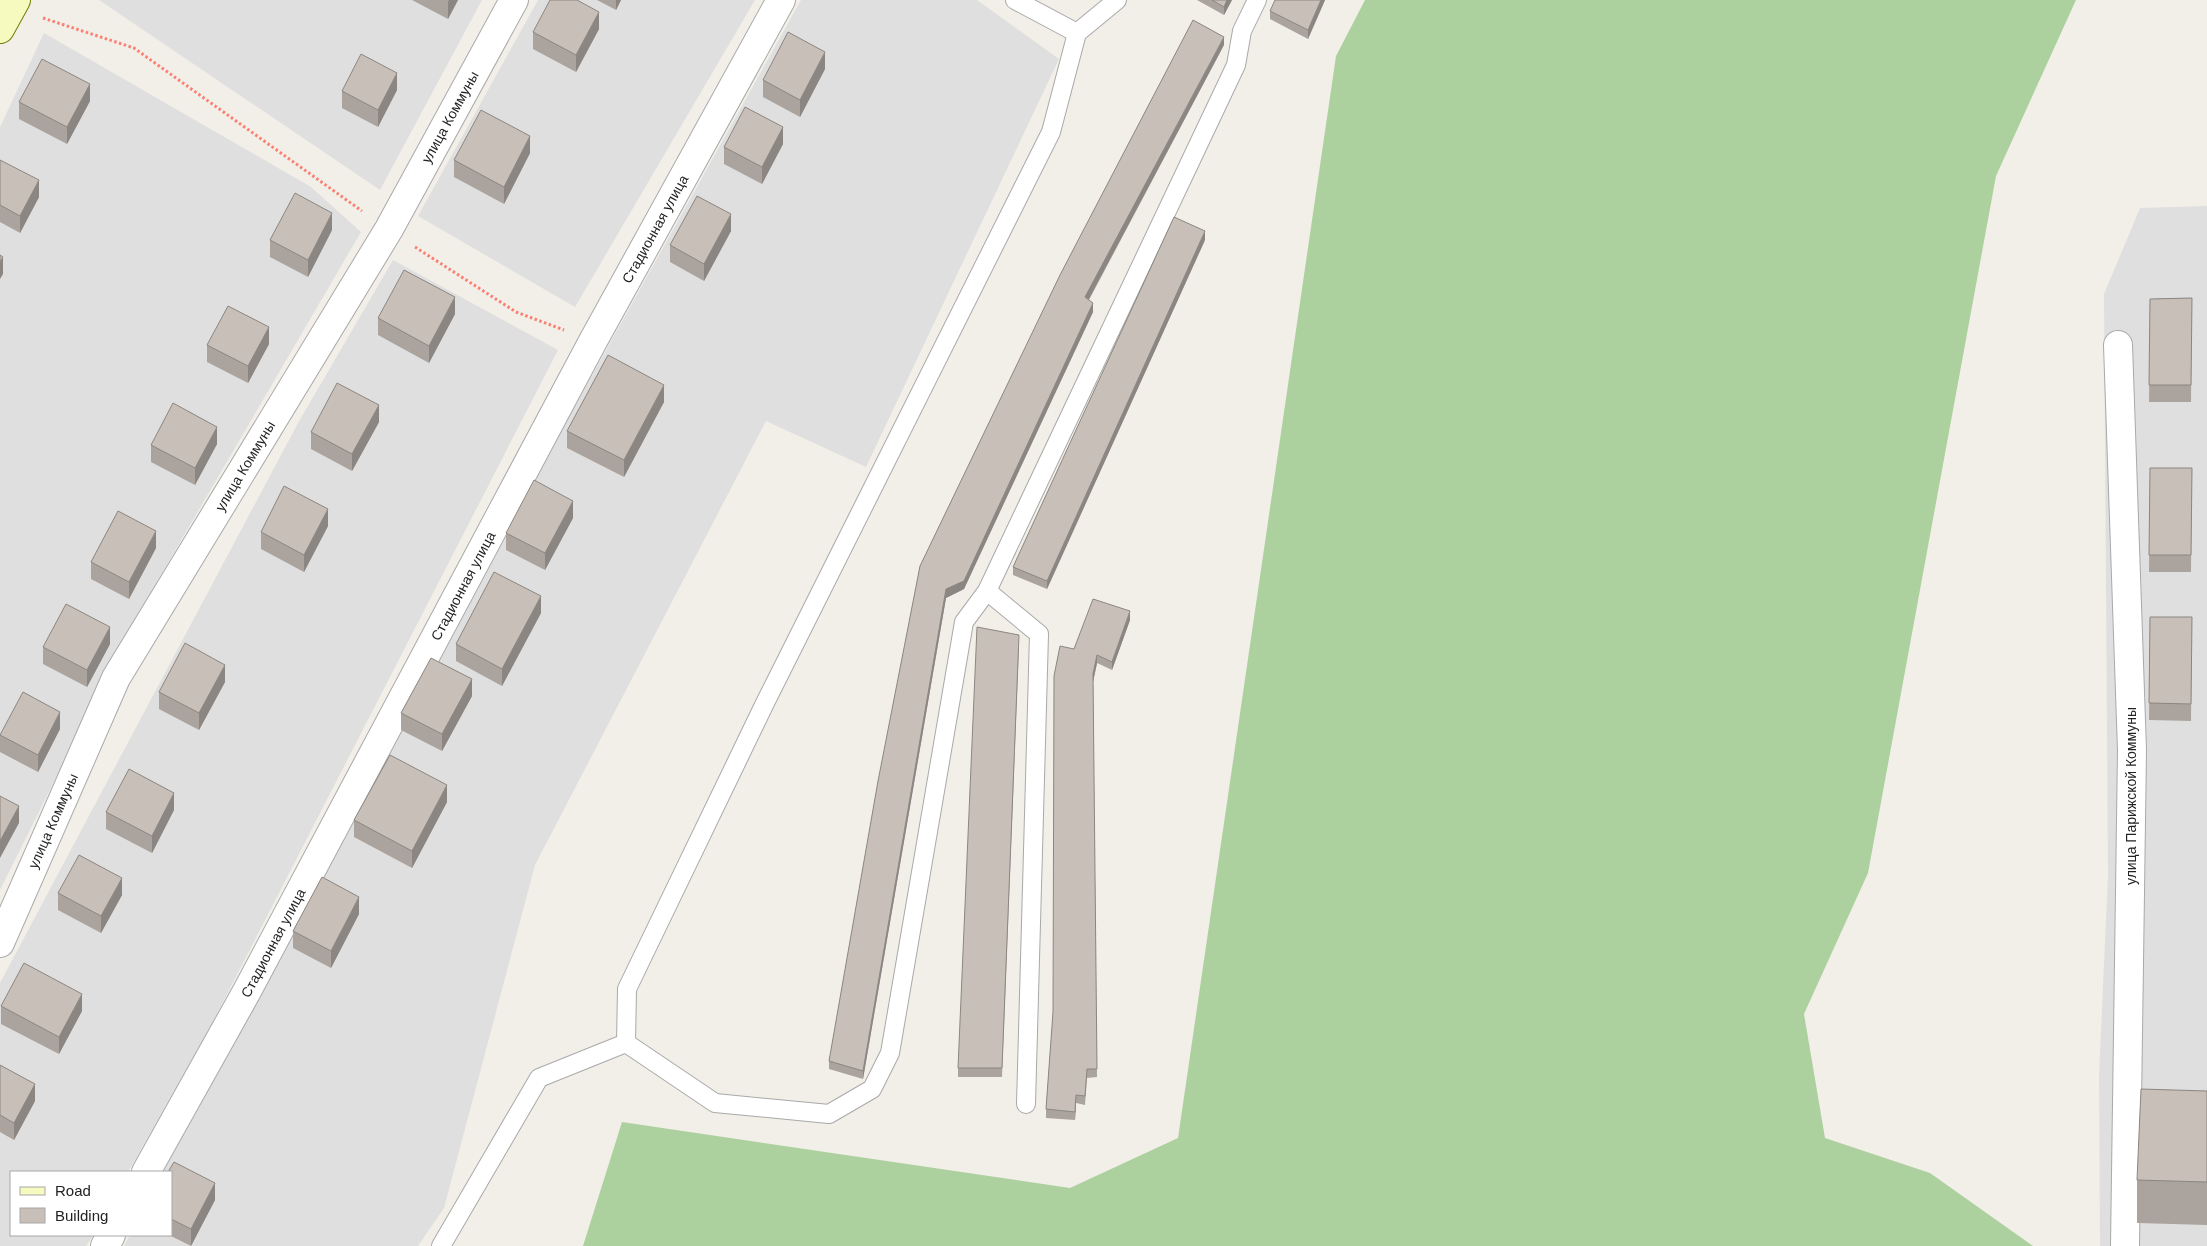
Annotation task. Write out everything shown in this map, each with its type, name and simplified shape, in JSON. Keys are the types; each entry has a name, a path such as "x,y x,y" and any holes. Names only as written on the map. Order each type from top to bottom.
{"street":[{"name":"улица Коммуны","path":"0,943 116,678 389,229 514,0"},
{"name":"Стадионная улица","path":"147,1171 247,992 593,341 781,0"},
{"name":"улица Парижской Коммуны","path":"2118,345 2132,750 2125,1246"}],"lane":[{"path":"1015,0 1077,33"},
{"path":"626,1043 627,988 765,703 1052,132 1077,33 1117,0"},
{"path":"626,1043 715,1102 829,1114 872,1089 890,1052 964,622 987,590 1236,65 1242,31 1257,0"},
{"path":"987,590 1039,634 1026,1104"},
{"path":"441,1246 539,1078 626,1043"}],"path":[{"path":"9,12 134,48 389,229 516,312 593,341"}],"shaded area":[{"path":"99,0 482,0 380,190"},
{"path":"538,0 755,0 575,307 418,216"},
{"path":"801,0 977,0 1059,59 866,467 766,421 535,865 444,1208 418,1246 124,1246 129,1236 172,1236 172,1171 164,1171 488,562"},
{"path":"44,33 311,187 361,232 134,621 0,890 0,127"},
{"path":"2207,206 2207,1246 2100,1246 2099,1076 2108,875 2104,294 2140,208"},
{"path":"393,260 558,350 207,1033 129,1171 10,1171 10,1236 92,1236 86,1246 0,1246 0,983 298,423"}],"green space":[{"path":"1365,0 2076,0 1996,176 1868,873 1804,1014 1825,1138 1930,1173 2033,1246 583,1246 622,1122 1070,1188 1178,1138 1336,56"}],"building":[{"path":"550,0 577,0 599,12 576,55 533,32"},
{"path":"1212,0 1227,0 1224,7"},
{"path":"1275,0 1321,0 1308,30 1270,11"},
{"path":"1193,20 1224,37 1085,297 1093,303 964,581 946,589 863,1071 829,1061 878,781 920,566 1060,275"},
{"path":"788,32 825,52 800,100 763,80"},
{"path":"361,54 397,73 378,110 342,91"},
{"path":"42,59 90,84 67,127 19,102"},
{"path":"745,107 783,127 762,167 724,147"},
{"path":"481,110 530,136 504,187 454,160"},
{"path":"0,160 39,180 20,216 0,205"},
{"path":"295,193 332,213 308,260 270,240"},
{"path":"697,196 731,214 704,264 670,245"},
{"path":"1174,217 1205,231 1047,581 1013,567"},
{"path":"404,270 455,297 429,346 378,318"},
{"path":"2192,298 2191,385 2149,385 2150,299"},
{"path":"228,306 269,327 248,366 207,345"},
{"path":"608,355 664,385 624,460 567,431"},
{"path":"337,383 379,405 352,454 311,432"},
{"path":"173,403 217,427 195,468 151,445"},
{"path":"2150,468 2192,468 2191,555 2149,555"},
{"path":"534,480 573,501 545,553 506,533"},
{"path":"284,486 328,509 304,555 261,532"},
{"path":"118,511 156,531 129,582 91,562"},
{"path":"494,572 541,596 502,669 456,644"},
{"path":"1093,599 1130,611 1112,662 1097,655 1093,674 1097,1069 1087,1069 1085,1096 1076,1095 1075,1112 1046,1109 1053,1012 1054,676 1060,646 1074,649"},
{"path":"66,604 110,627 87,670 43,647"},
{"path":"2150,617 2192,617 2191,704 2149,703"},
{"path":"977,627 1019,635 1002,1068 958,1068"},
{"path":"185,643 225,665 199,713 159,692"},
{"path":"431,658 472,679 442,734 401,713"},
{"path":"23,692 60,712 38,755 0,735"},
{"path":"390,755 447,785 412,851 354,820"},
{"path":"129,769 174,793 152,836 106,812"},
{"path":"0,796 19,806 0,841"},
{"path":"79,855 122,878 101,916 58,893"},
{"path":"322,877 359,897 331,951 293,931"},
{"path":"24,963 82,994 59,1037 1,1006"},
{"path":"0,1065 35,1084 14,1123 0,1115"},
{"path":"2141,1089 2207,1091 2207,1182 2137,1180"},
{"path":"174,1162 215,1183 191,1229 172,1220 172,1171 169,1171"}]}
